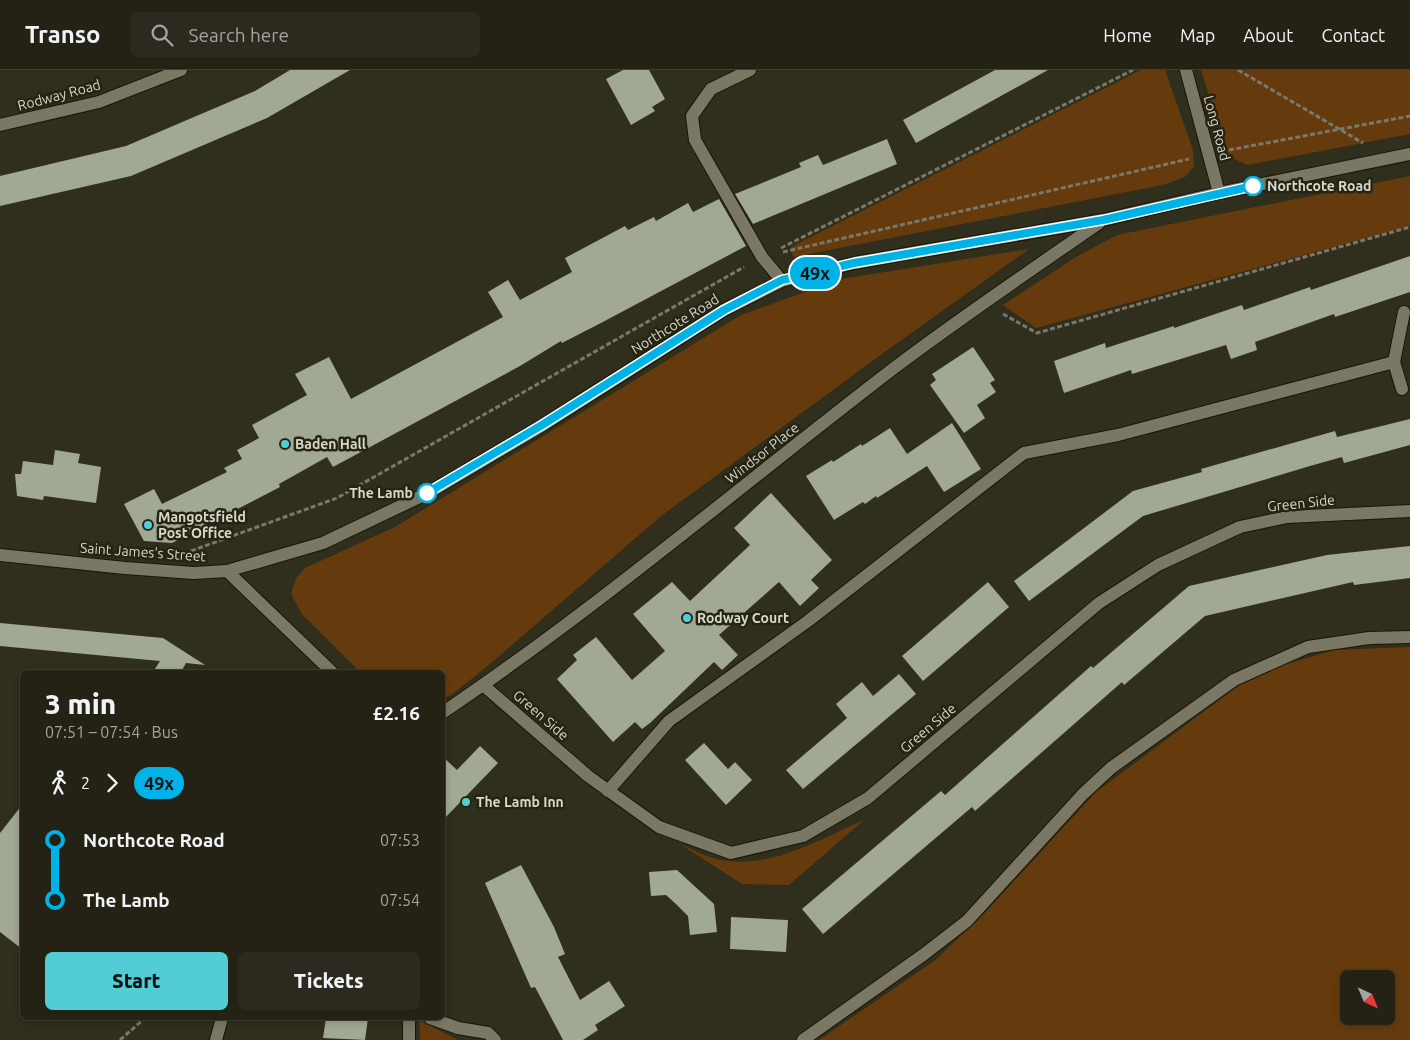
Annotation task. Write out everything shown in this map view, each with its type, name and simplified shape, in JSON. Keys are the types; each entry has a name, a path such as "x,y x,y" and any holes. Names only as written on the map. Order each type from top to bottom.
{"street":[{"name":"Rodway Road","path":"0,126 99,102 181,70"},
{"path":"750,70 711,89 692,116 695,140 762,257 782,280"},
{"name":"Long Road","path":"1186,70 1219,193"},
{"name":"Northcote Road","path":"227,571 323,543 428,493 542,425 724,310 782,280 854,263 1103,220 1219,193 1410,154"},
{"name":"Windsor Place","path":"445,711 483,685 672,542 896,367 1103,220"},
{"path":"1402,389 1394,362 1404,312"},
{"path":"608,791 669,721 808,621 1024,453 1118,435 1394,362"},
{"name":"Green Side","path":"483,685 588,776 659,826 731,852 803,836 868,798 1099,603 1158,565 1240,527 1287,517 1410,511"},
{"name":"Saint James's Street","path":"0,555 194,573 227,571"},
{"path":"227,571 330,670"},
{"path":"803,1040 923,955 967,921 1083,794 1111,768 1234,680 1308,647 1369,638 1410,637"},
{"path":"216,1040 221,1020"},
{"path":"409,1020 409,1040"},
{"path":"436,1020 458,1028 488,1032 496,1040"}],"path":[{"path":"184,553 337,498 762,257 1133,70"},
{"path":"1238,70 1389,158"},
{"path":"762,257 1208,154 1410,116"},
{"path":"985,303 1037,333 1410,227"},
{"path":"120,1040 143,1020"}],"shaded area":[{"path":"1141,70 1165,70 1193,150 1194,166 1185,177 1163,185 793,257 791,247"},
{"path":"1201,70 1410,70 1410,134 1247,165 1228,156"},
{"path":"1410,176 1410,226 1036,328 1003,305 1076,257 1117,235"},
{"path":"1029,249 661,516 490,664 445,698 445,670 358,670 302,614 291,594 296,578 305,568 395,527 741,315 841,279"},
{"path":"1410,647 1410,1040 819,1040 934,961 981,917 1096,792 1245,681 1286,664 1335,650"},
{"path":"864,820 789,885 742,884 680,844 716,859 735,862 755,861 792,852"},
{"path":"419,1020 458,1040 420,1040"}],"building":[{"path":"290,70 350,70 267,118 131,176 0,206 0,176 126,146 255,91"},
{"path":"623,70 649,70 665,99 652,107 655,111 631,125 606,79"},
{"path":"995,70 1048,70 916,143 903,120"},
{"path":"887,139 897,164 753,224 735,194 801,167 799,163 818,155 823,165"},
{"path":"719,199 746,246 562,343 561,341 520,366 333,467 327,457 279,484 280,487 172,543 144,541 124,504 154,489 162,504 227,472 224,468 242,459 237,450 259,438 252,425 307,395 295,374 329,357 351,399 503,317 488,292 508,280 520,300 572,272 565,258 625,226 628,230 654,217 656,221 688,203 693,212"},
{"path":"1410,256 1410,292 1335,317 1334,314 1255,342 1257,350 1231,359 1226,345 1132,374 1131,370 1064,393 1054,361 1105,343 1106,348 1242,305 1244,310 1310,287 1311,290"},
{"path":"973,347 995,380 990,383 996,392 977,405 985,418 964,433 930,385 936,380 932,374"},
{"path":"1410,419 1410,445 1344,463 1342,457 1143,516 1029,601 1014,581 1133,491 1202,472 1201,469 1335,431 1337,437"},
{"path":"952,423 981,469 944,492 927,466 877,498 876,496 865,504 863,502 834,520 806,476 861,444 862,446 890,428 907,454"},
{"path":"55,450 80,454 78,463 101,467 96,503 44,496 43,500 17,496 15,474 21,474 23,461 53,465"},
{"name":"Rodway Court","path":"771,493 832,560 811,580 819,588 800,606 779,582 719,635 738,655 722,670 714,662 650,723 642,729 635,722 613,742 557,679 577,660 573,655 596,637 632,680 665,651 633,614 672,582 690,601 750,545 734,528"},
{"path":"1410,546 1410,578 1354,585 1353,582 1205,616 1124,685 1122,682 975,811 972,807 823,934 802,909 941,791 945,795 1091,666 1093,668 1189,586 1327,555"},
{"path":"988,582 1009,607 923,681 902,656"},
{"path":"0,623 163,638 205,665 186,663 182,670 154,670 160,661 0,646"},
{"path":"899,674 916,694 803,789 786,770 847,718 836,704 862,682 873,696"},
{"path":"704,743 728,769 735,762 752,780 726,805 685,760"},
{"path":"480,746 498,763 445,818 445,759 457,770"},
{"path":"20,808 20,947 0,932 0,833"},
{"path":"521,865 554,927 565,954 558,957 580,1000 609,981 625,1006 595,1025 598,1030 583,1040 563,1040 535,987 531,988 485,883"},
{"path":"677,870 714,904 717,932 690,935 688,916 677,905 666,895 651,896 649,872"},
{"path":"731,917 788,920 786,952 730,949"},
{"path":"326,1020 368,1020 365,1040 323,1038"}],"bus line":[{"name":"49x","path":"427,493 542,425 724,310 782,280 854,263 1103,220 1253,186"}],"place":[{"name":"Northcote Road","path":"1253,186"},
{"name":"Baden Hall","path":"285,444"},
{"name":"The Lamb","path":"427,493"},
{"name":"Mangotsfield Post Office","path":"148,525"},
{"name":"Rodway Court","path":"687,618"},
{"name":"The Lamb Inn","path":"466,802"}]}
